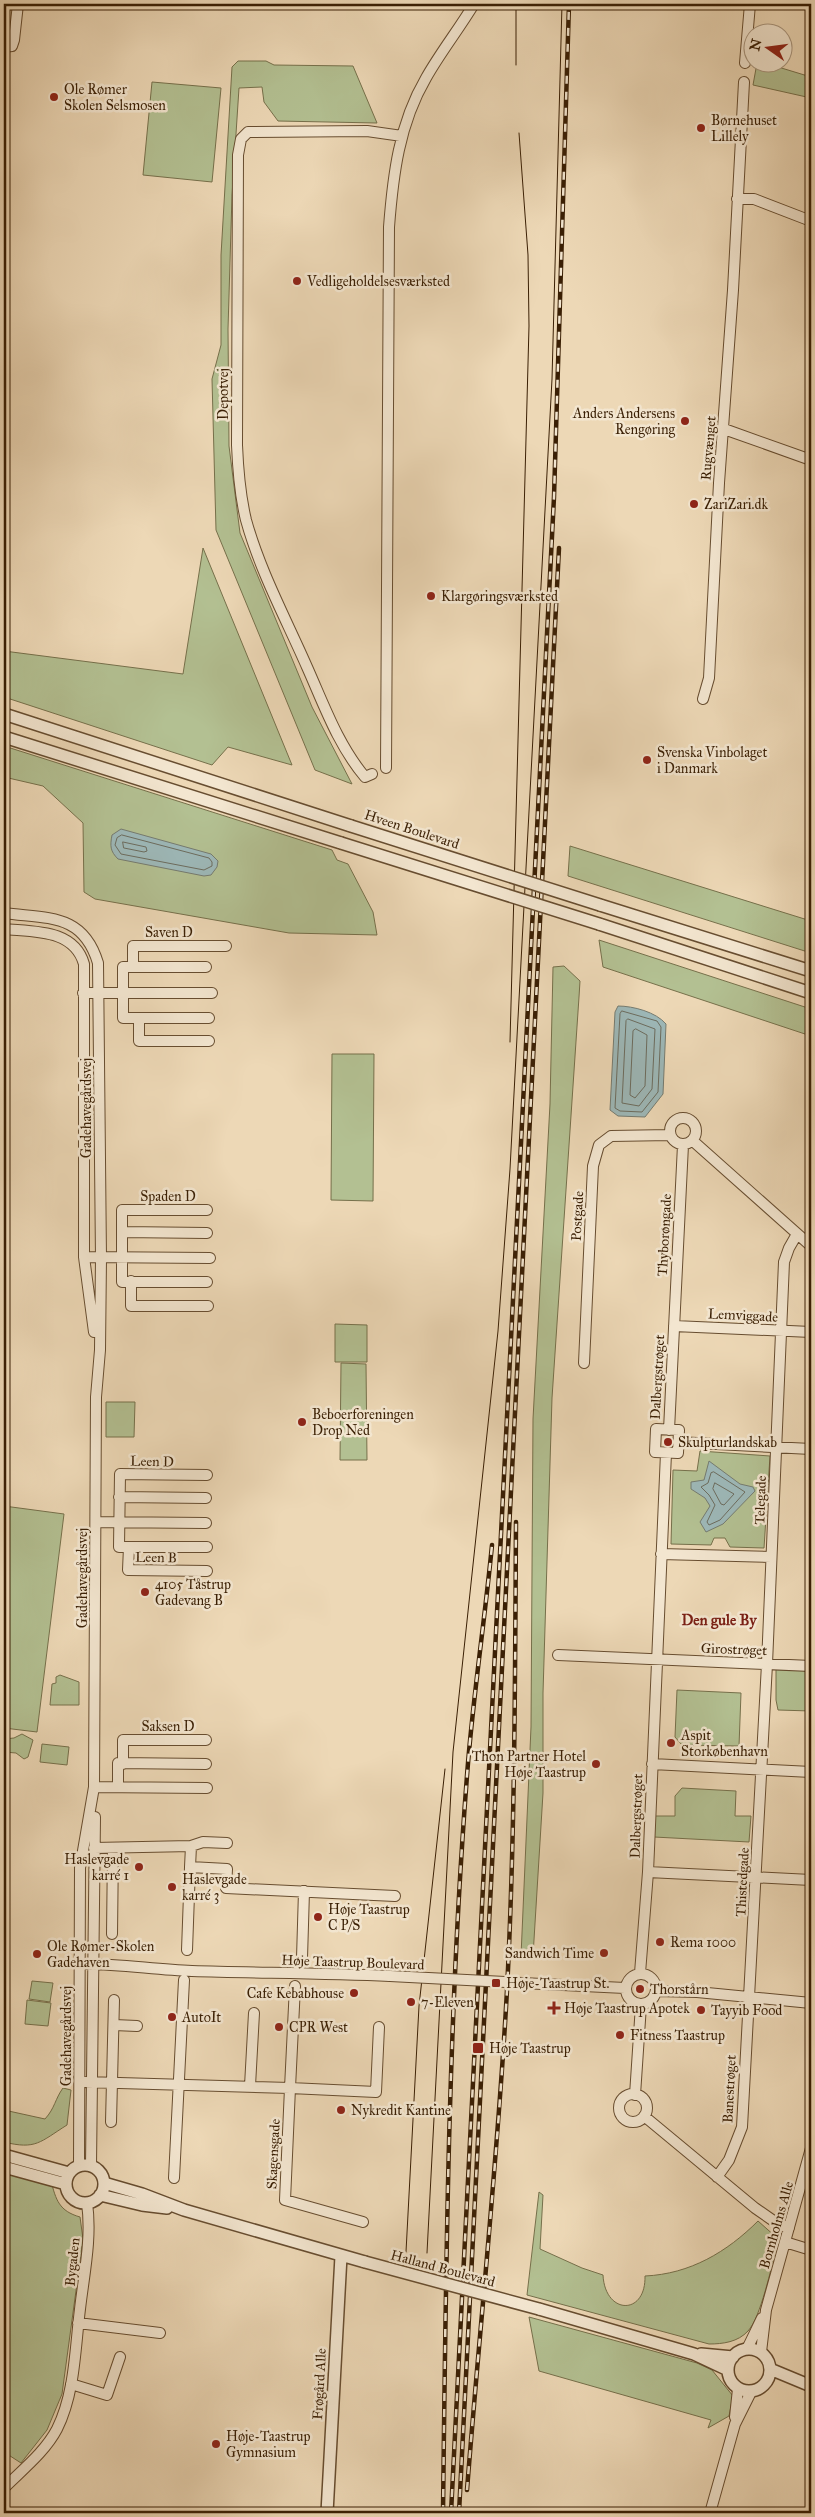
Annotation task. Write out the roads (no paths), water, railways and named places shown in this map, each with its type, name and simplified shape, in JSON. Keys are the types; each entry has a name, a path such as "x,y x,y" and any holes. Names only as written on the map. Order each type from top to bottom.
{"street":[{"path":"4,47 12,46 14,40 18,4"},
{"path":"386,768 389,227 393,176 402,136 412,107 426,78 474,4"},
{"path":"748,22 750,4"},
{"name":"Rugvænget","path":"703,699 710,678 719,483 724,428 744,82"},
{"name":"Depotvej","path":"372,774 364,777 351,760 334,729 258,555 246,518 238,477 237,445 238,154 241,139 248,132 367,131 402,136"},
{"path":"738,198 754,199 811,221"},
{"path":"724,428 811,460"},
{"name":"Hveen Boulevard","path":"4,714 811,971"},
{"path":"4,737 599,924 811,993"},
{"name":"Gadehavegårdsvej","path":"4,913 60,920 75,926 93,946 98,964 101,1258 100,1350 97,1370"},
{"name":"Gadehavegårdsvej","path":"4,929 53,934 70,942 81,955 84,964 84,1257 93,1319 97,1370 94,1787 96,1802 92,1964 91,2166"},
{"name":"Saven D","path":"122,993 123,967 133,967 133,946 226,946"},
{"path":"133,967 206,967"},
{"path":"84,993 212,993"},
{"path":"122,993 122,1018 209,1018"},
{"path":"139,1018 139,1041 209,1041"},
{"path":"680,1118 686,1118 693,1122 697,1134 693,1141 682,1145 675,1142 670,1135 673,1123 680,1118"},
{"name":"Postgade","path":"584,1363 593,1166 599,1145 611,1136 670,1135"},
{"path":"693,1141 811,1246"},
{"name":"Thyborøngade","path":"674,1326 682,1145"},
{"name":"Spaden D","path":"131,1282 122,1282 122,1210 207,1210"},
{"path":"122,1232 206,1232"},
{"name":"Telegade","path":"761,1770 784,1262 797,1234"},
{"path":"84,1257 210,1258"},
{"path":"208,1282 131,1282 131,1306 208,1306"},
{"name":"Lemviggade","path":"674,1326 811,1332"},
{"name":"Dalbergstrøget","path":"668,1430 674,1326"},
{"path":"656,1429 679,1430 678,1442 678,1454 655,1452 656,1429"},
{"path":"678,1442 811,1449"},
{"name":"Dalbergstrøget","path":"640,1973 648,1872 666,1453"},
{"name":"Leen D","path":"119,1522 120,1474 207,1475"},
{"path":"119,1498 206,1498"},
{"path":"96,1522 206,1523"},
{"name":"Leen B","path":"119,1522 119,1546 207,1547"},
{"name":"Leen B","path":"128,1547 128,1570 207,1571"},
{"path":"661,1554 771,1557"},
{"path":"558,1655 656,1660"},
{"name":"Girostrøget","path":"656,1660 811,1666"},
{"name":"Saksen D","path":"118,1787 118,1764 124,1764 124,1740 206,1740"},
{"path":"124,1764 206,1764"},
{"path":"652,1764 811,1772"},
{"name":"Thistedgade","path":"748,1996 761,1770"},
{"path":"94,1787 208,1788"},
{"name":"Gadehavegårdsvej","path":"71,2174 79,2082 80,1868 94,1787"},
{"path":"94,1848 191,1846 203,1842 227,1843"},
{"path":"187,1950 191,1846"},
{"path":"112,1934 113,1848"},
{"path":"190,1867 227,1869 226,1888 395,1896"},
{"path":"648,1872 811,1880"},
{"path":"302,1958 304,1891"},
{"name":"Høje Taastrup Boulevard","path":"80,1964 121,1965 143,1969 390,1976 625,1988"},
{"path":"640,1973 650,1976 656,1985 656,1991 651,2000 641,2004 628,1998 625,1988 632,1976 640,1973"},
{"path":"174,2178 184,1980"},
{"name":"Skagensgade","path":"294,1986 285,2200 363,2222"},
{"path":"656,1991 748,1996 811,2003"},
{"name":"Banestrøget","path":"717,2177 729,2160 742,2127 748,1996"},
{"path":"112,2122 114,2000"},
{"path":"635,2094 641,2004"},
{"path":"250,2086 254,2013"},
{"path":"114,2025 137,2026"},
{"path":"79,2082 250,2086 376,2092 379,2027"},
{"path":"635,2094 645,2101 647,2109 644,2116 637,2121 630,2122 620,2112 620,2105 623,2098 635,2094"},
{"path":"644,2116 763,2213 778,2224 789,2228"},
{"name":"Bornholms Alle","path":"747,2349 766,2310 811,2148"},
{"path":"4,2155 71,2174"},
{"path":"4,2167 71,2174 91,2166 100,2172 104,2183 100,2195 87,2203 72,2198 71,2174"},
{"name":"Halland Boulevard","path":"104,2183 142,2194 212,2219 694,2354 728,2370"},
{"name":"Halland Boulevard","path":"100,2195 142,2205 184,2210"},
{"name":"Bygaden","path":"4,2488 46,2446 56,2430 65,2409 71,2384 88,2242 87,2203"},
{"path":"786,2242 811,2250"},
{"name":"Frøgård Alle","path":"327,2513 341,2256"},
{"name":"Bornholms Alle","path":"761,2352 766,2310"},
{"path":"78,2323 160,2332"},
{"path":"747,2349 761,2352 769,2361 769,2374 758,2390 751,2392 738,2389 730,2380 728,2370 733,2357 747,2349"},
{"name":"Halland Boulevard","path":"694,2354 733,2357"},
{"path":"71,2384 107,2396 120,2357"},
{"path":"769,2374 806,2384"},
{"path":"710,2513 734,2424 738,2389"},
{"path":"734,2424 751,2392"}],"water":[{"path":"121,829 211,854 218,861 217,867 211,875 204,876 118,859 112,851 111,842 112,835"},
{"path":"618,1006 644,1010 666,1024 663,1094 645,1117 618,1116 610,1110 615,1012"},
{"path":"709,1461 740,1484 753,1487 755,1491 723,1524 706,1532 700,1522 710,1506 705,1498 691,1489 691,1482 704,1480"}],"tram line":[{"path":"516,4 516,65"},
{"path":"427,2253 453,1752 498,1331 510,1169 552,379 562,4"},
{"path":"510,1042 529,326 528,255 519,133"},
{"path":"406,2252 419,2006 445,1769"}],"railway":[{"path":"451,2513 554,497 569,4"},
{"path":"459,2513 559,548"},
{"path":"467,2490 494,2178 510,1932 515,1698 516,1522"},
{"path":"443,2513 449,2138 456,1950 468,1763 492,1545"}],"place":[{"name":"Ole Rømer Skolen Selsmosen","path":"54,97"},
{"name":"Børnehuset Lillely","path":"701,128"},
{"name":"Vedligeholdelsesværksted","path":"297,281"},
{"name":"Anders Andersens Rengøring","path":"685,421"},
{"name":"ZariZari.dk","path":"694,504"},
{"name":"Klargøringsværksted","path":"431,596"},
{"name":"Svenska Vinbolaget i Danmark","path":"647,760"},
{"name":"Beboerforeningen Drop Ned","path":"302,1422"},
{"name":"Skulpturlandskab","path":"668,1442"},
{"name":"4105 Tåstrup Gadevang B","path":"145,1592"},
{"name":"Aspit Storkøbenhavn","path":"671,1743"},
{"name":"Thon Partner Hotel Høje Taastrup","path":"596,1764"},
{"name":"Haslevgade karré 1","path":"139,1867"},
{"name":"Haslevgade karré 3","path":"172,1887"},
{"name":"Høje Taastrup C P/S","path":"318,1917"},
{"name":"Rema 1000","path":"660,1942"},
{"name":"Sandwich Time","path":"604,1953"},
{"name":"Ole Rømer-Skolen Gadehaven","path":"37,1954"},
{"name":"Høje-Taastrup St.","path":"496,1983"},
{"name":"Thorstårn","path":"640,1989"},
{"name":"Cafe Kebabhouse","path":"354,1993"},
{"name":"7-Eleven","path":"411,2002"},
{"name":"Høje Taastrup Apotek","path":"554,2008"},
{"name":"Tayyib Food","path":"701,2010"},
{"name":"AutoIt","path":"172,2017"},
{"name":"CPR West","path":"279,2027"},
{"name":"Fitness Taastrup","path":"620,2035"},
{"name":"Høje Taastrup","path":"478,2048"},
{"name":"Nykredit Kantine","path":"341,2110"},
{"name":"Høje-Taastrup Gymnasium","path":"216,2444"}],"district":[{"name":"Den gule By","path":"719,1620"}]}
